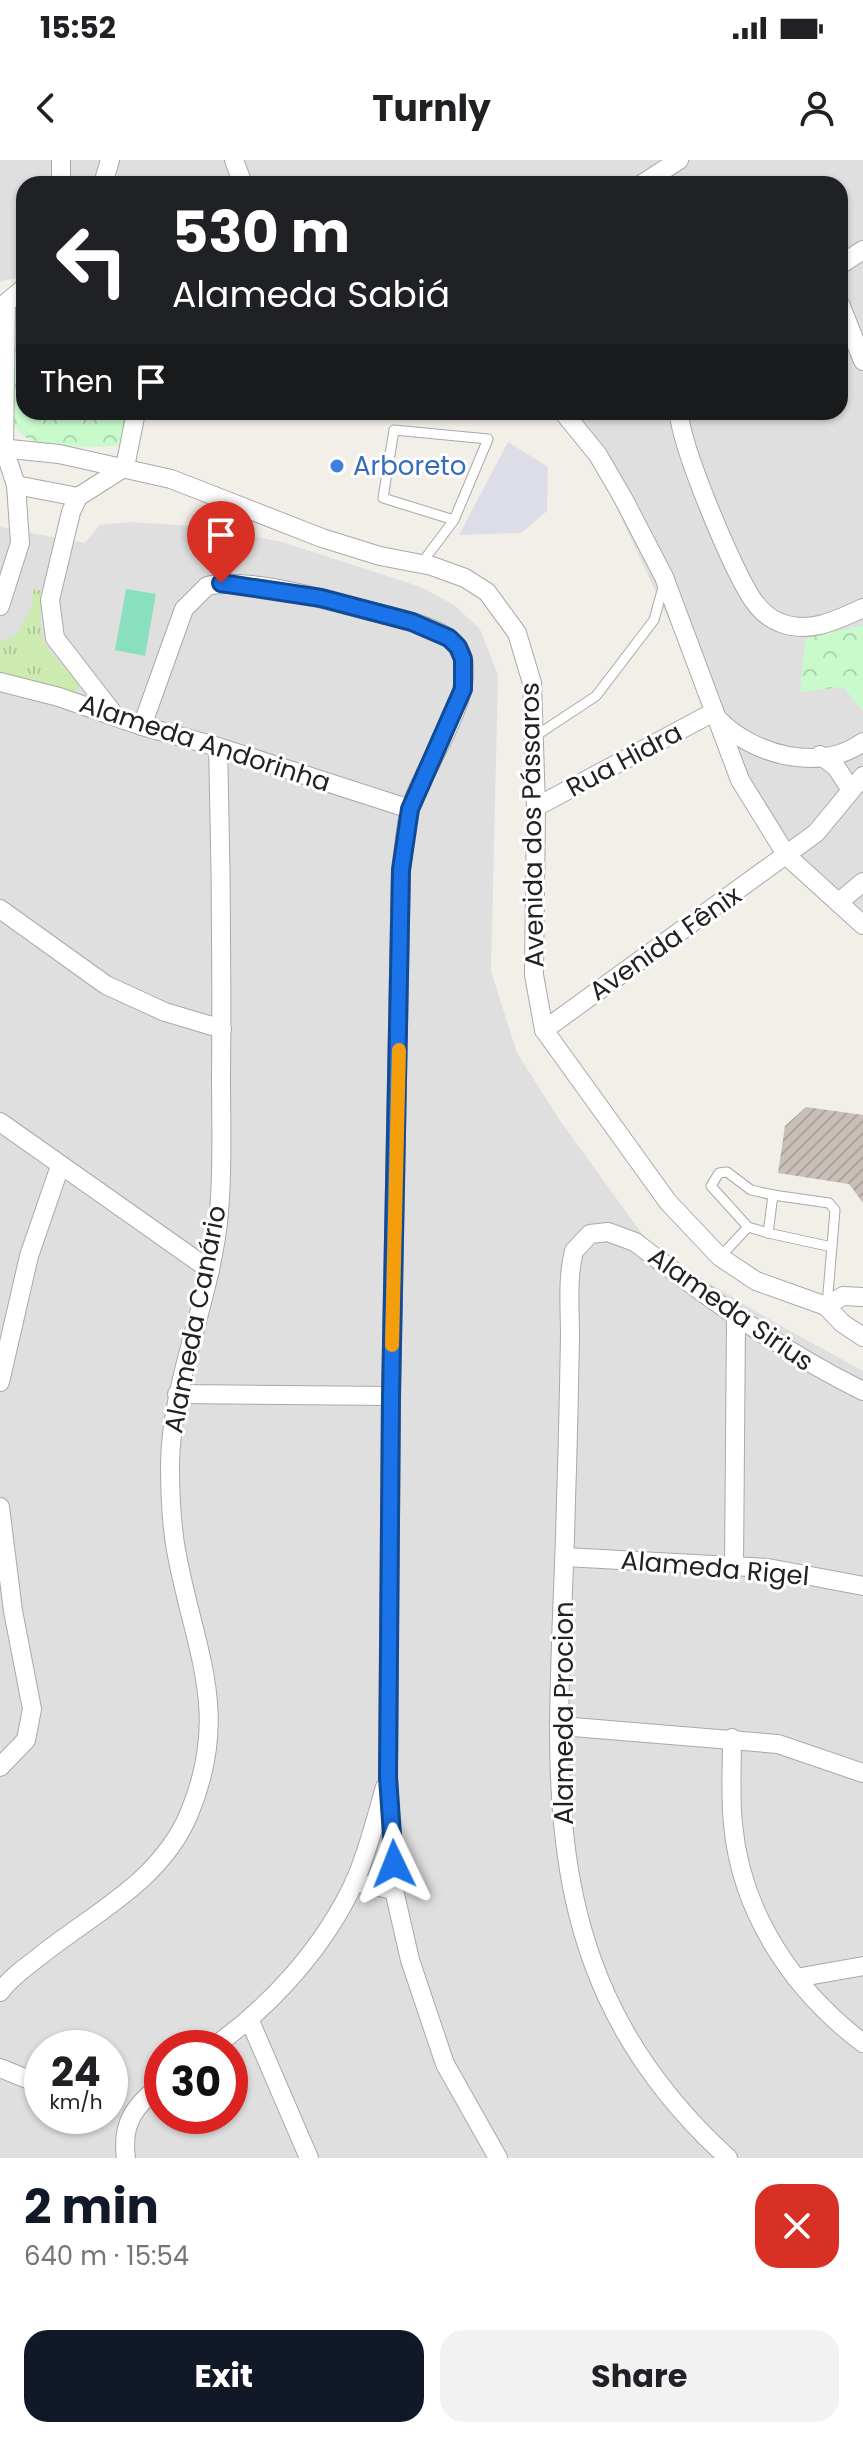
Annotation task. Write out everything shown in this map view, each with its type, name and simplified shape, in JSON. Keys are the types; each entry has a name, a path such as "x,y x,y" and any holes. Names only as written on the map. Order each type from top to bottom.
{"street":[{"path":"646,160 671,165"},
{"path":"654,176 671,165"},
{"path":"0,606 20,543 16,485 2,448 10,303"},
{"path":"848,324 863,361"},
{"path":"116,717 63,649 50,622 50,600 60,553 78,497 125,467 134,420"},
{"path":"569,420 611,477 664,577 712,713 740,780 787,856 863,925"},
{"path":"681,420 686,447 732,559 761,611 782,624 811,627 832,623 863,608"},
{"name":"Avenida dos Pássaros","path":"2,448 59,454 125,467 222,496 322,538 465,578 487,592 504,610 526,657 532,683 536,807 534,975 544,1030 668,1202 720,1257 756,1281 826,1306 842,1323 863,1337"},
{"path":"16,485 78,497"},
{"path":"142,726 184,609 207,586 239,584 307,596 412,622 449,638 463,659 463,689 410,809 401,870 391,1396 388,1777 394,1890 410,1960 445,2064 498,2158"},
{"name":"Alameda Andorinha","path":"0,682 59,697 410,809"},
{"path":"712,713 733,735 759,749 791,756 837,753 863,742"},
{"name":"Rua Hidra","path":"536,807 712,713"},
{"name":"Alameda Canário","path":"3,1984 143,1880 165,1856 188,1814 205,1760 210,1730 209,1686 176,1550 171,1507 172,1426 177,1394 210,1270 219,1211 222,1029 218,747"},
{"path":"820,755 836,767 851,790"},
{"name":"Avenida Fênix","path":"544,1030 816,833 863,776"},
{"path":"839,902 863,882"},
{"path":"0,909 106,985 165,1012 222,1029"},
{"path":"0,1122 210,1270"},
{"path":"0,1382 29,1256 60,1166"},
{"name":"Alameda Sirius","path":"598,1231 619,1234 635,1242 736,1319 804,1362 863,1391"},
{"name":"Alameda Procion","path":"598,1231 582,1239 571,1262 561,1726 564,1842 574,1911 604,1996 633,2051 692,2125 728,2158"},
{"path":"826,1306 843,1296 863,1297"},
{"path":"734,1567 736,1319"},
{"path":"177,1394 391,1396"},
{"path":"0,1507 13,1611 32,1709 26,1740 0,1767"},
{"name":"Alameda Rigel","path":"565,1557 807,1574 863,1586"},
{"path":"561,1726 732,1738 806,1751 863,1773"},
{"path":"732,1738 732,1823 753,1909 796,1978 863,2043"},
{"path":"237,2030 250,2021 298,1970 354,1882 388,1777"},
{"path":"354,1882 394,1890"},
{"path":"796,1978 863,1966"},
{"path":"826,2010 828,1985 840,1970"},
{"path":"250,2021 309,2158"},
{"path":"0,2068 24,2078"},
{"path":"121,2134 126,2158"}],"lane":[{"path":"421,564 454,520 488,439 394,430 383,498 454,520"},
{"path":"534,737 596,696 654,620 664,577"},
{"path":"826,1306 832,1247 833,1205 751,1190 727,1172 719,1173 713,1179 711,1186 716,1195 748,1227 832,1247"},
{"path":"768,1233 773,1195"},
{"path":"720,1257 748,1227"}],"shaded area":[{"path":"0,160 863,160 863,925 787,856 712,713 576,420 848,420 848,176 16,176 16,278 0,281"},
{"path":"508,442 548,467 547,511 521,533 459,535"},
{"path":"130,522 210,527 282,542 421,587 454,605 480,629 498,675 491,971 517,1053 559,1119 645,1238 691,1272 863,1371 863,2158 0,2158 0,527 85,543 100,525"}],"green space":[{"path":"16,331 16,420 128,420 127,443 92,447 62,445 25,437 14,425 12,335"},
{"path":"34,589 42,591 42,636 51,652 80,685 75,695 0,672 0,642 16,635 30,610"},
{"path":"126,589 156,594 145,656 115,650"},
{"path":"863,625 863,711 843,687 800,692 805,639"}],"building":[{"path":"806,1107 863,1115 863,1203 849,1184 778,1173 785,1126"}],"slow traffic":[{"path":"392,1345 399,1050"}],"place":[{"name":"Arboreto","path":"337,466"}],"route":[{"path":"221,583 321,598 412,622 449,638 458,647 465,672 463,689 410,809 401,870 391,1396 388,1777 394,1864"}]}
